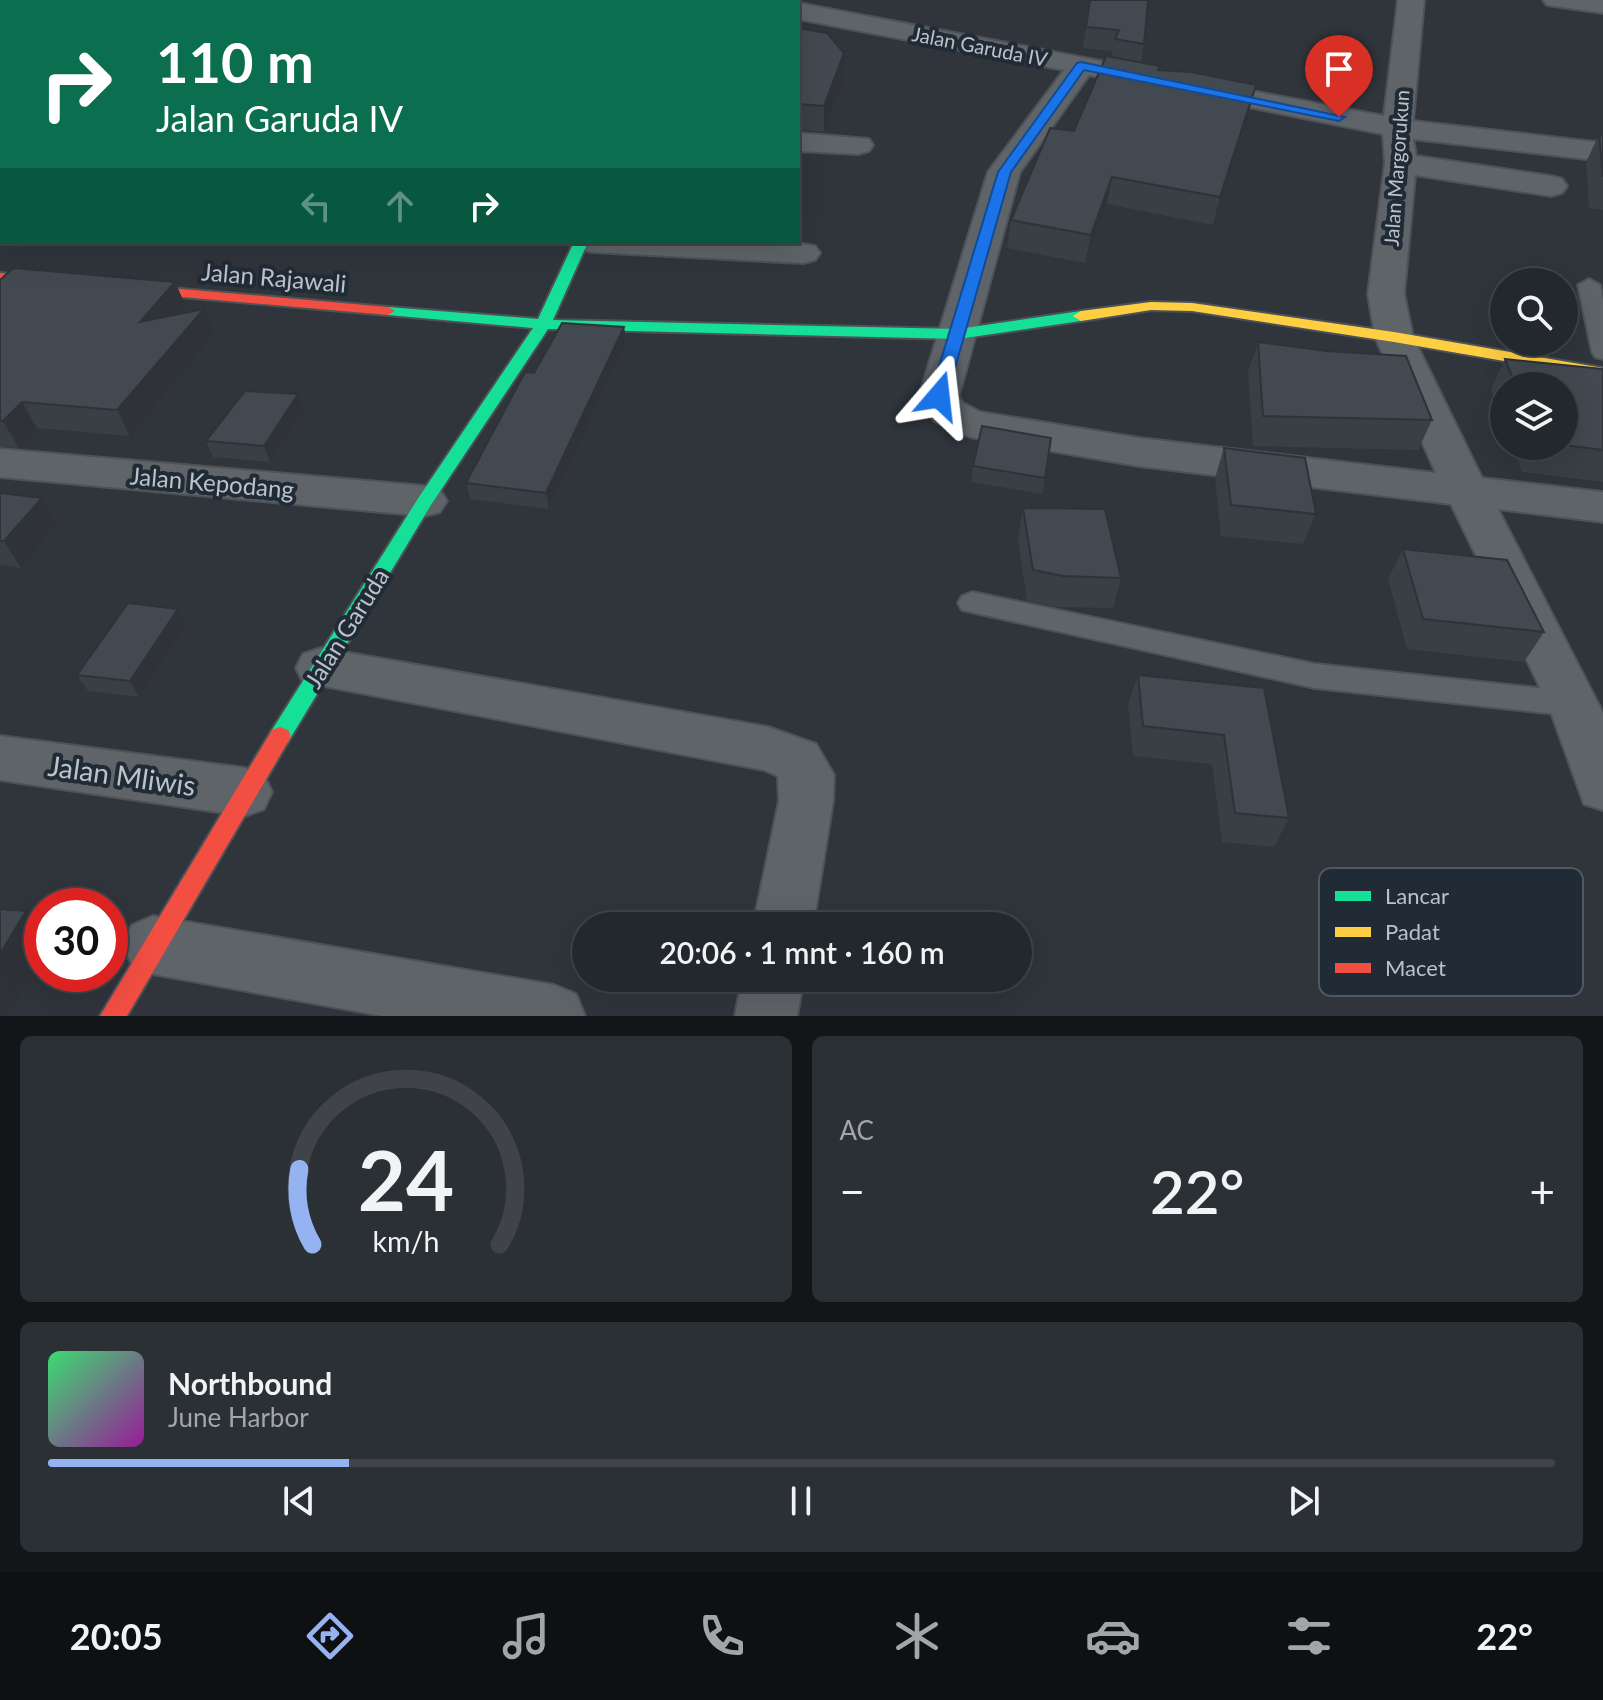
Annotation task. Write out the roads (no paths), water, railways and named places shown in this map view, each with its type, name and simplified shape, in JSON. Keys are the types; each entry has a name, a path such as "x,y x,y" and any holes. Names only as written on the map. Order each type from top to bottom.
{"street":[{"name":"Jalan Margorukun","path":"1411,0 1397,128 1401,163 1386,294 1394,337 1467,492 1588,706 1603,787"},
{"path":"1556,0 1603,5"},
{"name":"Jalan Garuda IV","path":"800,11 1126,74"},
{"path":"1081,66 1004,172 939,396 948,412 970,424 1139,452 1603,507"},
{"path":"1171,83 1397,128 1603,152"},
{"path":"800,142 858,145"},
{"path":"1401,163 1551,186"},
{"name":"Jalan Garuda","path":"113,1016 321,668 425,501 543,324 580,244"},
{"path":"630,244 803,253"},
{"name":"Jalan Rajawali","path":"0,277 543,324 958,334 1151,306 1192,307 1394,337 1603,373"},
{"name":"Jalan Kepodang","path":"0,463 425,501"},
{"path":"321,668 768,749 797,760 807,775 806,801 786,912"},
{"name":"Jalan Mliwis","path":"0,758 245,792"},
{"path":"153,945 554,1016"},
{"path":"766,1016 770,992"}],"lane":[{"path":"1589,285 1603,352"},
{"path":"972,603 1315,676 1374,685 1588,706"}]}
